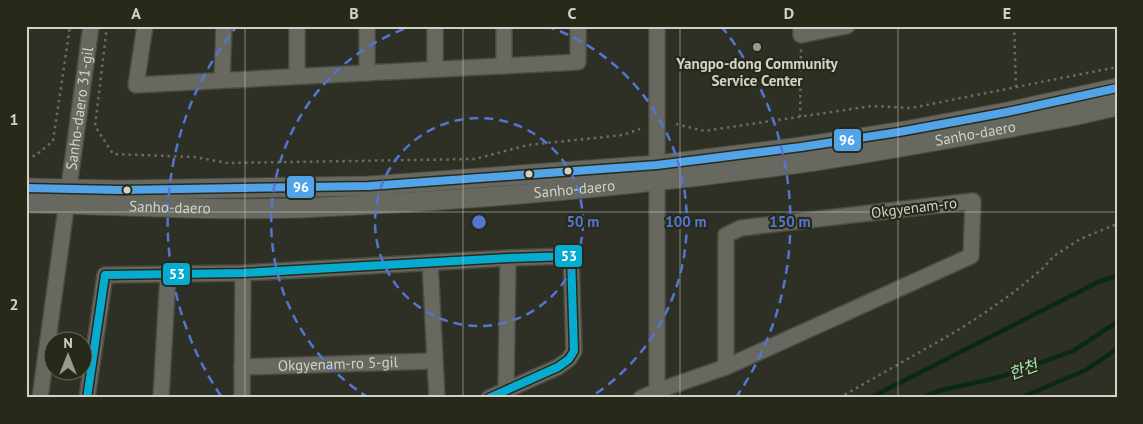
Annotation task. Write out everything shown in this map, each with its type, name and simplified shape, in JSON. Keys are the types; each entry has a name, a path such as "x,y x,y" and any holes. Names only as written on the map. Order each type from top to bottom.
{"street":[{"name":"Sanho-daero 31-gil","path":"40,398 91,26"},
{"path":"144,26 136,84 578,62 578,26"},
{"path":"222,80 224,26"},
{"path":"297,26 297,76"},
{"path":"367,26 367,72"},
{"path":"435,26 435,69"},
{"path":"504,26 504,66"},
{"path":"657,26 657,390"},
{"path":"801,30 846,26"},
{"name":"Sanho-daero","path":"657,173 800,147 899,132 1007,112 1117,88"},
{"name":"Sanho-daero","path":"26,188 68,197 204,209 300,208 407,202 657,173 796,164 1064,118 1117,106"},
{"name":"Sanho-daero","path":"26,203 68,197"},
{"path":"26,210 68,197"},
{"name":"Okgyenam-ro","path":"641,398 657,390 726,367 971,256 973,201 741,228 726,234 726,367"},
{"path":"87,398 105,275 243,273 571,256 574,351 569,360 558,367 489,398"},
{"path":"506,390 508,258"},
{"path":"430,262 437,398"},
{"path":"242,398 243,273"},
{"path":"161,398 168,274"},
{"name":"Okgyenam-ro 5-gil","path":"242,367 434,361"}],"path":[{"path":"26,155 34,156 53,141 70,26"},
{"path":"107,26 95,126 113,154 195,156 227,163 475,159 528,145 622,135 640,129"},
{"path":"1014,26 1016,87"},
{"path":"800,117 801,30"},
{"path":"676,124 704,131 872,106 911,108 1117,66"},
{"path":"839,398 976,318 1014,292 1042,269 1054,256 1080,239 1117,224"}],"waterway":[{"path":"870,398 1098,282 1117,276"},
{"name":"한천","path":"922,398 938,391 1000,377 1073,351 1117,322"},
{"path":"1020,398 1086,370 1117,349"}],"transit line":[{"name":"96","path":"26,188 120,190 369,186 657,165 801,147 899,132 1007,112 1117,88"},
{"name":"53","path":"87,398 105,275 243,273 571,256 574,351 569,359 558,367 489,398"}],"place":[{"name":"Yangpo-dong Community Service Center","path":"757,47"}]}
